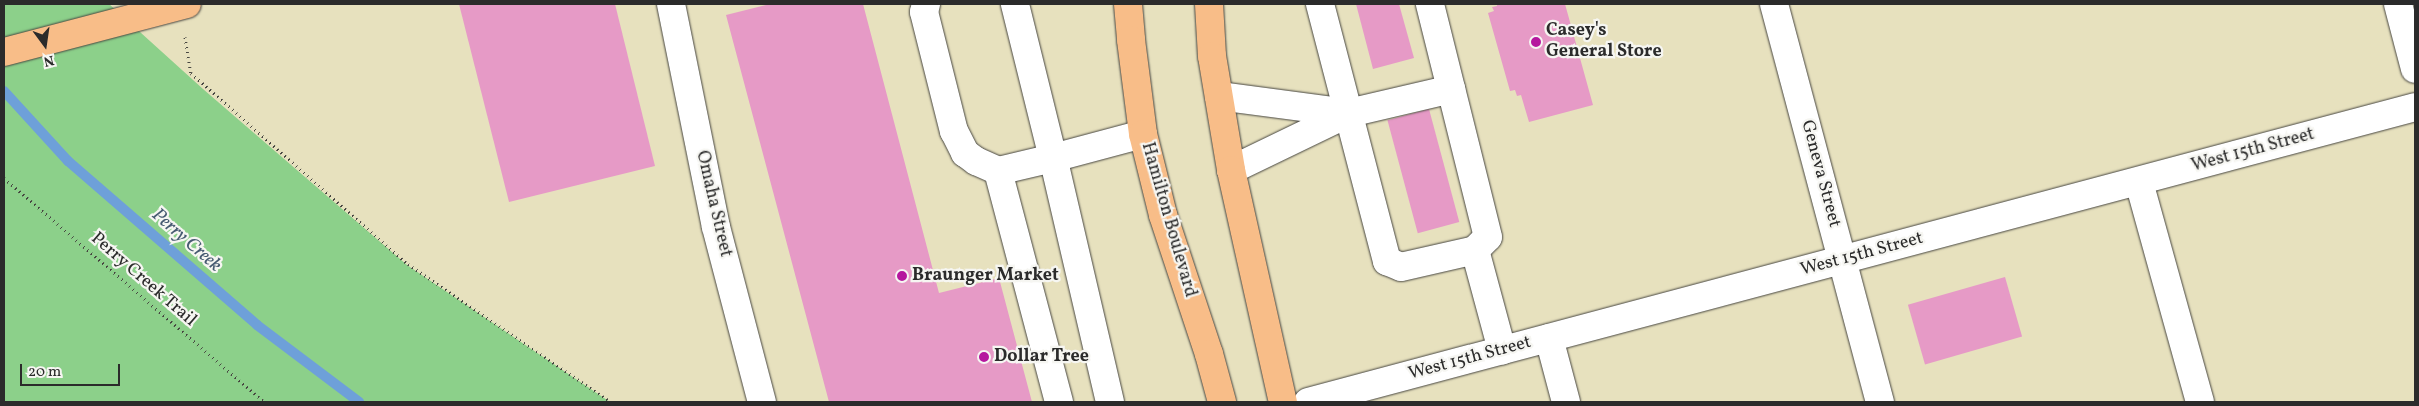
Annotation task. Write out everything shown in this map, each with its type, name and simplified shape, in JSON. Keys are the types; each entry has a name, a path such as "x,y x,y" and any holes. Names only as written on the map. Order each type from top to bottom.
{"main road":[{"path":"4,52 187,4"},
{"name":"Hamilton Boulevard","path":"1128,4 1130,40 1143,134 1163,215 1209,354 1222,402"},
{"path":"1209,4 1212,56 1231,170 1283,402"}],"street":[{"name":"Omaha Street","path":"671,4 716,227 762,402"},
{"path":"926,4 924,12 954,131 965,153 976,161 998,171 1143,134"},
{"path":"1015,4 1110,402"},
{"path":"1320,4 1387,261 1401,268 1475,250 1488,237 1430,4"},
{"name":"Geneva Street","path":"1774,4 1880,402"},
{"path":"2398,4 2415,69"},
{"path":"1231,170 1349,113 1451,90"},
{"path":"1218,96 1349,113"},
{"name":"West 15th Street","path":"1308,402 2415,107"},
{"path":"998,171 1059,402"},
{"path":"2139,182 2200,402"},
{"path":"1475,250 1502,350"},
{"path":"1549,338 1566,402"}],"path":[{"path":"185,37 191,73 408,264 611,402"},
{"name":"Perry Creek Trail","path":"4,178 264,402"}],"green space":[{"path":"4,4 109,4 203,89 407,265 610,402 4,402"}],"building":[{"path":"459,4 615,4 655,166 509,202"},
{"path":"770,4 863,4 939,293 999,278 1032,402 829,402 726,15"},
{"path":"1356,4 1399,4 1414,58 1373,69"},
{"path":"1497,4 1565,4 1593,105 1529,122 1521,95 1517,96 1515,90 1510,91 1488,13 1494,11 1492,7 1497,6"},
{"path":"1429,109 1459,222 1418,233 1387,120"},
{"path":"2005,277 2022,337 1925,364 1908,305"}],"waterway":[{"name":"Perry Creek","path":"4,91 68,161 257,325 359,402"}],"place":[{"name":"Casey's General Store","path":"1536,42"},
{"name":"Braunger Market","path":"902,276"},
{"name":"Dollar Tree","path":"984,357"}]}
